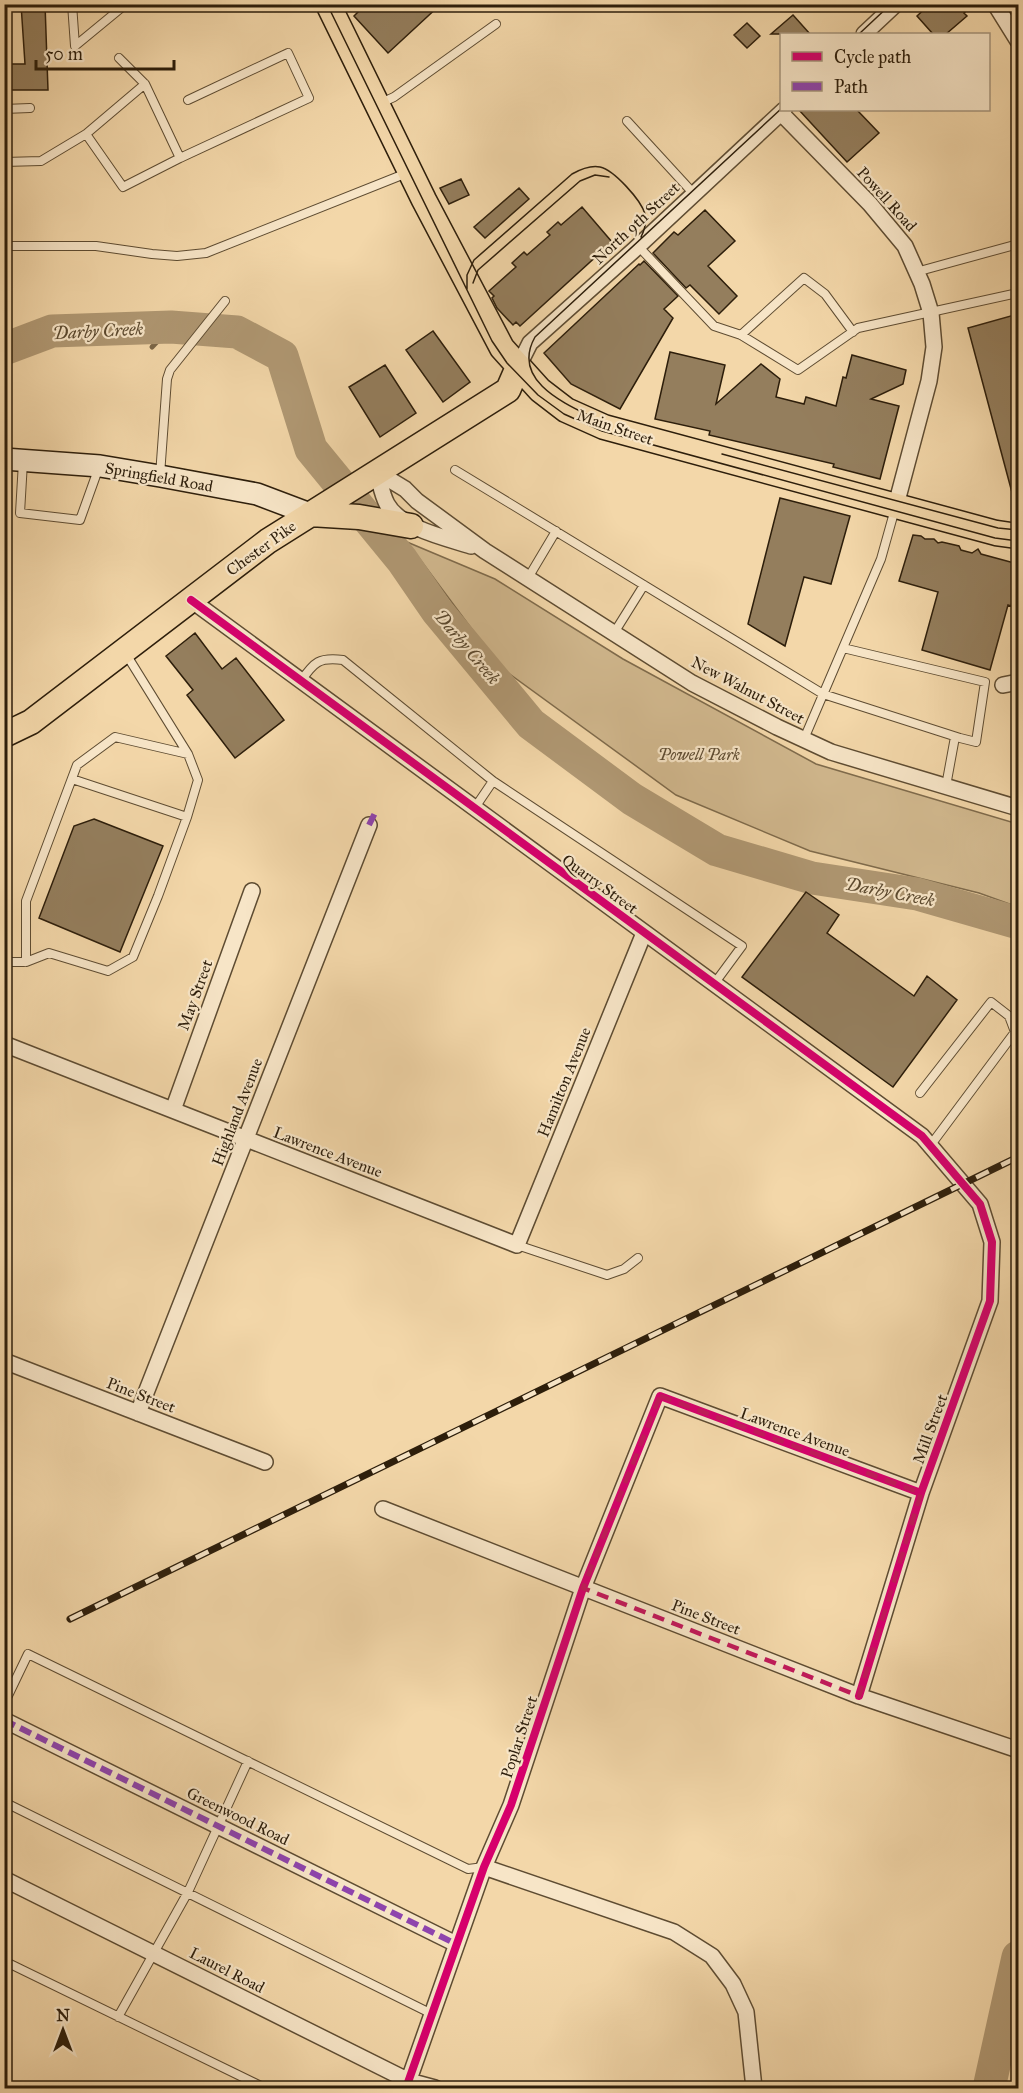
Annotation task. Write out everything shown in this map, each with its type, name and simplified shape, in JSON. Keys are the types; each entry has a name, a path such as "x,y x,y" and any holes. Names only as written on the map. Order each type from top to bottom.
{"main road":[{"name":"Main Street","path":"328,4 502,348 540,390 566,410 604,427 996,533 1018,536"},
{"name":"Chester Pike","path":"4,735 31,722 268,541 508,390 518,367"},
{"path":"310,514 343,516 411,526"}],"street":[{"path":"865,33 896,4"},
{"path":"995,4 1018,41"},
{"name":"North 9th Street","path":"518,367 530,344 782,111"},
{"name":"Powell Road","path":"782,111 870,204 905,246 931,313 934,347 929,381 896,505"},
{"name":"Springfield Road","path":"14,459 100,466 257,494 310,514"},
{"name":"New Walnut Street","path":"377,472 387,504 394,513 411,526 485,551"},
{"name":"New Walnut Street","path":"377,472 405,489 417,501 485,551 692,683 831,752 1018,808"},
{"name":"Quarry Street","path":"191,600 921,1136 980,1204"},
{"path":"1003,685 1018,681"},
{"name":"Highland Avenue","path":"138,1413 369,825"},
{"name":"May Street","path":"173,1110 252,891"},
{"name":"Hamilton Avenue","path":"517,1245 644,933"},
{"name":"Lawrence Avenue","path":"4,1044 517,1245"},
{"name":"Mill Street","path":"859,1696 921,1493 990,1301 992,1242 980,1204"},
{"name":"Pine Street","path":"4,1361 265,1462"},
{"name":"Lawrence Avenue","path":"660,1396 921,1493"},
{"name":"Poplar Street","path":"408,2085 484,1867 511,1805 583,1588 660,1396"},
{"name":"Pine Street","path":"382,1509 859,1696 1016,1750"},
{"name":"Greenwood Road","path":"4,1720 456,1944"},
{"path":"484,1867 674,1932 712,1956 733,1983 746,2012 754,2088"},
{"name":"Laurel Road","path":"4,1879 154,1953 408,2085 435,2088"}],"lane":[{"path":"72,4 75,46 126,4"},
{"path":"378,105 394,97 496,24"},
{"path":"86,134 123,187 309,98 288,53 188,100"},
{"path":"119,58 145,84 180,158"},
{"path":"4,162 41,161 86,134 145,84"},
{"path":"4,109 30,108"},
{"path":"627,121 693,194"},
{"path":"4,246 96,246 177,256 206,254 411,171"},
{"path":"916,272 1018,244"},
{"path":"638,246 714,326 741,335 798,370 858,328 1018,293"},
{"path":"741,335 804,278 825,294 853,332"},
{"path":"160,476 165,388 170,370 225,301"},
{"path":"14,459 20,513 80,520 100,466"},
{"path":"455,470 824,694 976,742 985,682"},
{"path":"804,739 881,559 896,505"},
{"path":"528,578 556,531"},
{"path":"614,633 644,585"},
{"path":"843,648 1003,685"},
{"path":"4,962 26,962 49,952 108,971 133,957 158,896 198,780 188,754 124,651"},
{"path":"301,681 313,664 331,658 343,660 493,781 742,946 714,984"},
{"path":"26,962 27,901 77,765 115,737 188,754"},
{"path":"946,786 956,737"},
{"path":"72,779 187,817"},
{"path":"474,809 493,781"},
{"path":"920,1093 991,1002 1010,1016 1015,1032 930,1146"},
{"name":"Lawrence Avenue","path":"517,1245 606,1275 624,1269 638,1257"},
{"path":"4,1704 28,1654 468,1869 484,1867"},
{"path":"118,2017 188,1892 248,1761"},
{"path":"4,1803 432,2014"},
{"path":"4,1961 265,2088"}],"highlighted area":[{"path":"660,1396 921,1493 859,1696 583,1588"}],"green space":[{"name":"Powell Park","path":"407,542 495,579 623,659 816,764 1018,824 1018,907 979,893 810,851 676,795 500,667"}],"building":[{"path":"21,4 45,4 48,90 4,90 4,64 25,64"},
{"path":"366,4 441,4 388,53 354,16"},
{"path":"930,4 974,4 964,13 967,16 947,33 932,33 917,16"},
{"path":"793,15 809,33 780,33 771,34"},
{"path":"747,23 760,36 747,48 734,35"},
{"path":"800,111 858,111 879,133 847,162"},
{"path":"461,179 469,195 449,204 440,188"},
{"path":"519,188 529,199 485,238 474,227"},
{"path":"582,207 612,242 520,326 516,322 513,325 497,308 492,298 494,296 489,291 516,267 512,263 524,252 527,255 550,235 547,232 558,222 561,225"},
{"path":"705,210 735,241 708,266 737,296 719,314 690,285 686,288 653,253 674,232 678,235"},
{"path":"644,261 678,296 664,309 673,318 620,409 571,384 544,353"},
{"path":"1018,314 1018,499 1014,500 968,328"},
{"path":"433,331 470,382 443,402 406,350"},
{"path":"670,352 725,365 716,404 761,364 780,379 776,397 804,404 806,397 836,406 843,377 846,378 852,355 906,370 903,384 871,399 899,406 880,479 833,467 834,464 709,435 710,431 655,419"},
{"path":"385,365 416,413 380,437 349,387"},
{"path":"780,498 850,516 831,584 804,577 785,646 748,624"},
{"path":"913,535 934,539 938,543 959,546 961,550 972,553 978,549 981,554 1018,564 1018,579 1011,606 1008,605 990,670 922,650 938,592 899,581"},
{"path":"195,633 222,669 236,658 284,720 235,758 187,695 193,690 166,656"},
{"path":"94,819 163,846 120,952 39,918 74,826"},
{"path":"806,892 839,915 827,933 914,996 927,976 957,1000 893,1087 742,977"}],"waterway":[{"path":"152,347 171,327"},
{"name":"Darby Creek","path":"4,349 52,331 171,327 237,332 282,356 311,449 402,560 437,611 531,724 632,799 717,850 812,878 917,894 1018,923"},
{"name":"Darby Creek","path":"989,2088 1018,1957"}],"tram line":[{"path":"327,4 492,341 507,363 538,395 564,414 602,431 995,538 1018,541"},
{"path":"860,33 891,4"},
{"path":"590,416 553,395 534,376 529,352 535,337 780,110"},
{"path":"467,289 467,275 474,260 572,174 586,168 606,169 633,194 645,214 646,220 641,237"},
{"path":"473,283 478,270 580,181 595,175 609,177"},
{"path":"722,454 998,528 1018,530"}],"railway":[{"path":"70,1619 1018,1157"}],"marked path":[{"path":"369,825 377,809"},
{"path":"4,1720 456,1944"}],"cycle path":[{"path":"191,600 922,1136 980,1204 992,1242 990,1301 921,1493 859,1696"},
{"path":"406,2088 484,1867 511,1805 583,1588 660,1396 921,1493"}]}
